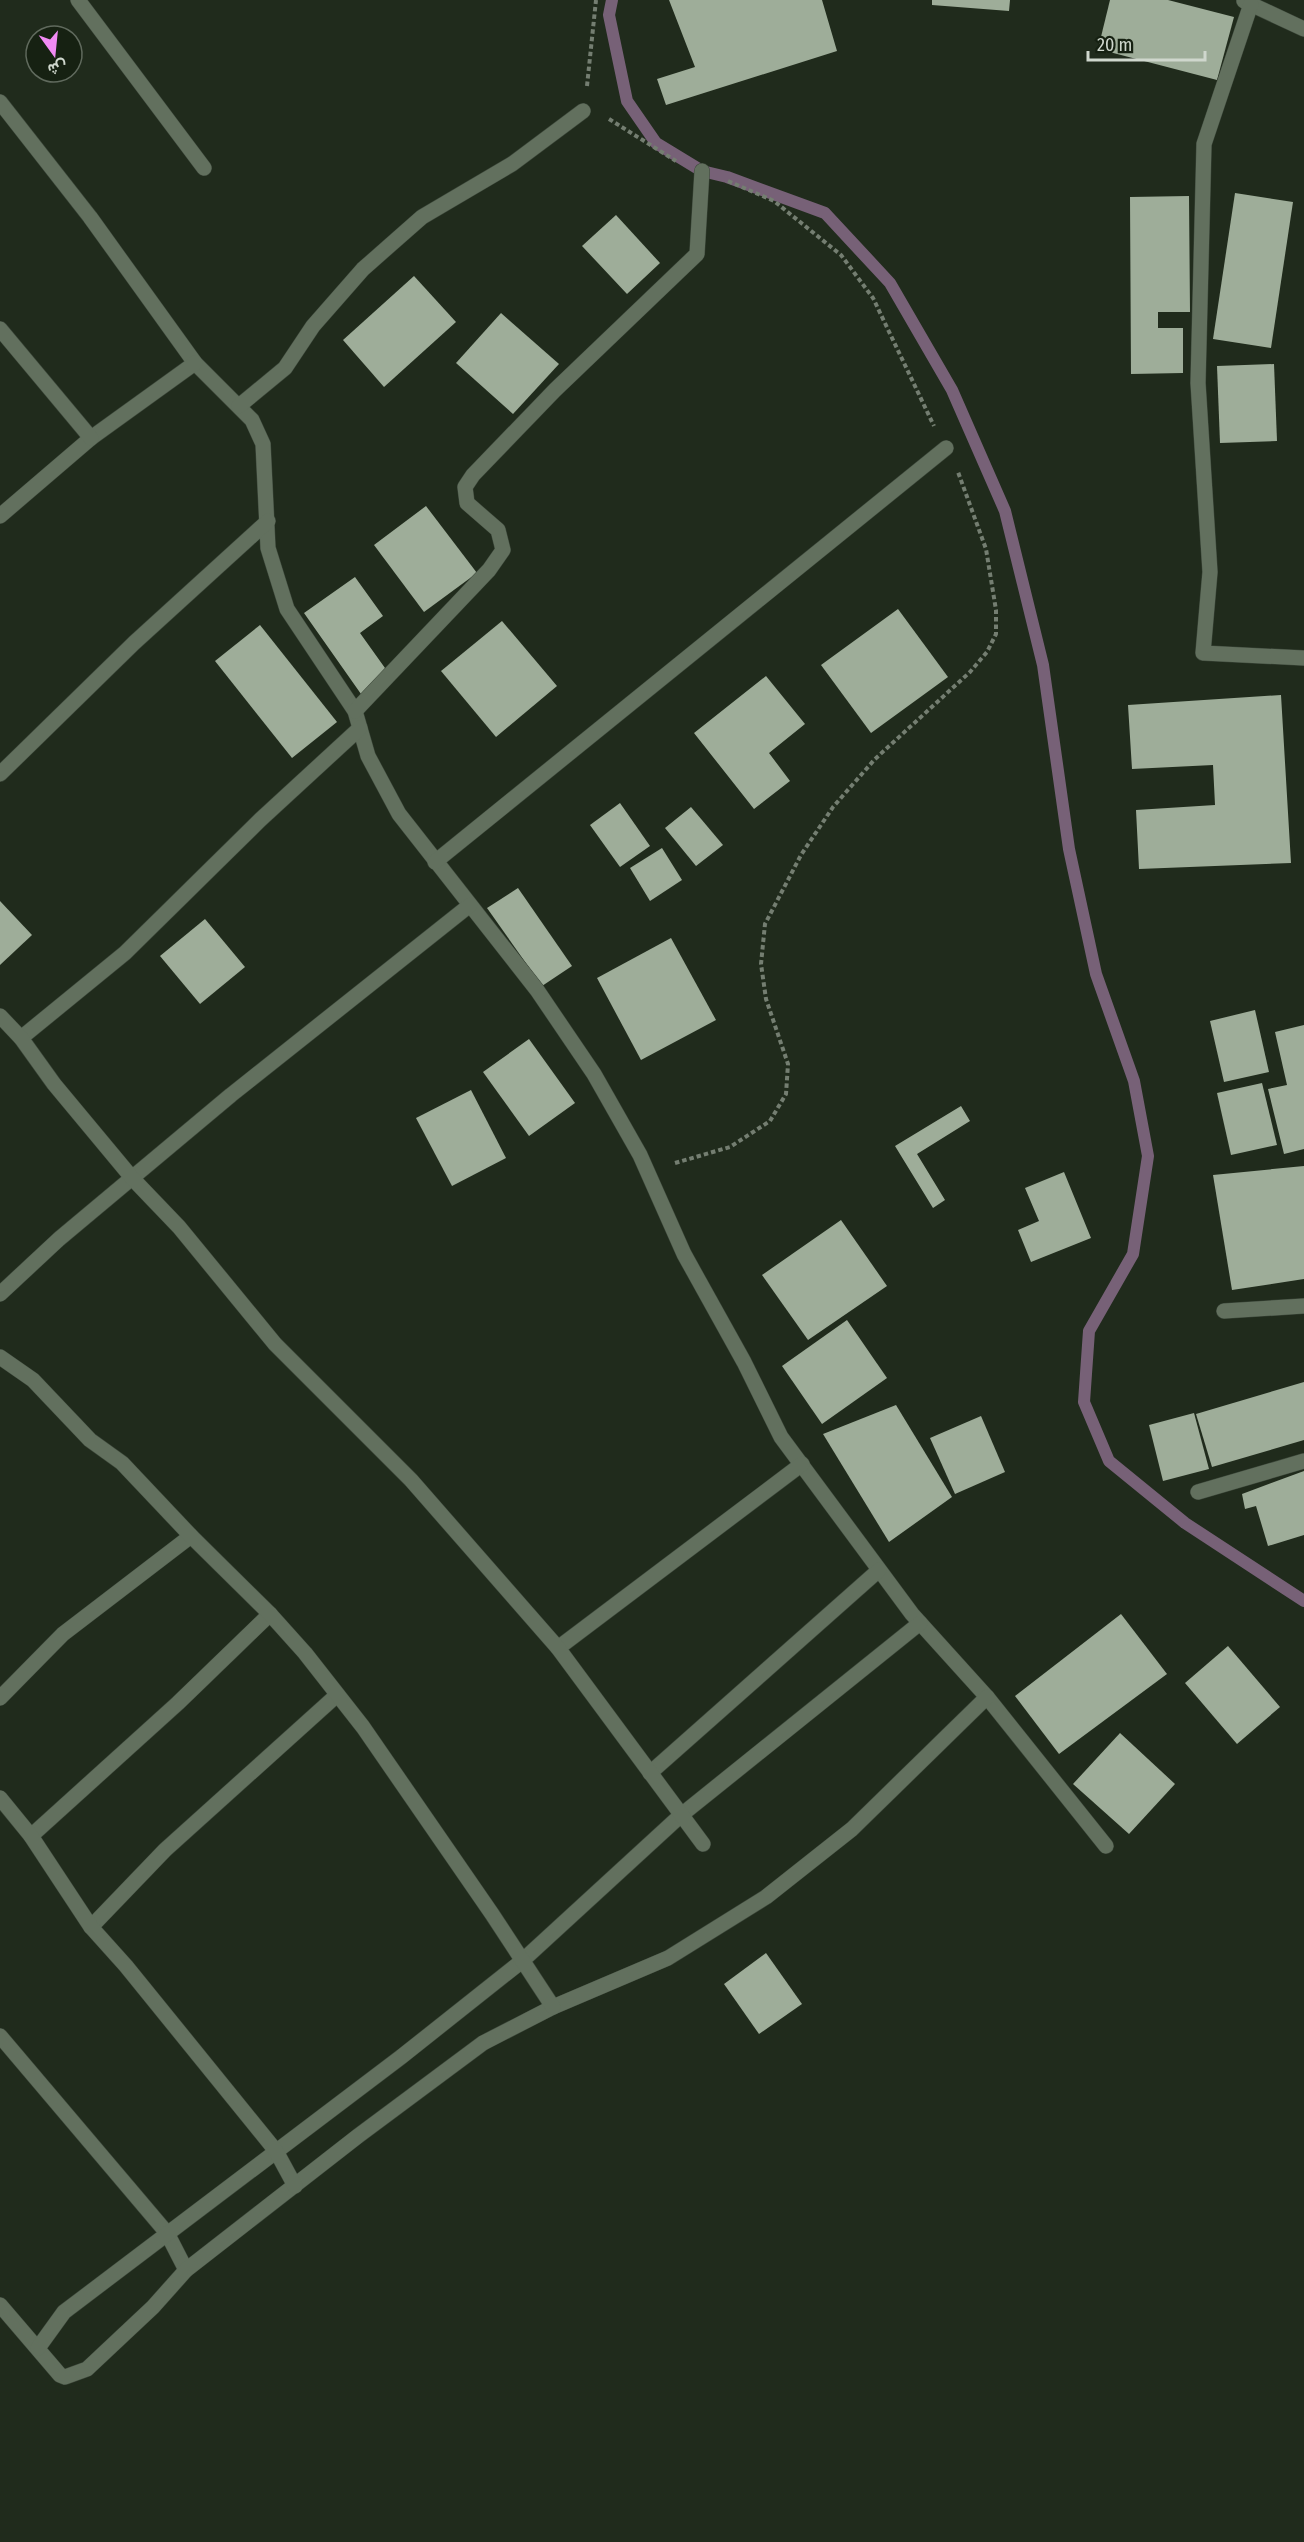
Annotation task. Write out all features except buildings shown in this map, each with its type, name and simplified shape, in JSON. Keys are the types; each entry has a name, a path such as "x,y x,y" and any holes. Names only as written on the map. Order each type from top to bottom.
{"street":[{"path":"78,0 204,168"},
{"path":"1304,29 1247,2 1204,144 1198,383 1210,572 1203,653 1304,658"},
{"path":"0,102 90,217 195,363 252,420 263,444 268,548 287,609 355,711 368,756 399,814 537,990 594,1074 647,1172 684,1254 744,1362 781,1437 920,1623 987,1697 1106,1846"},
{"path":"239,406 285,368 313,326 363,269 422,218 512,164 583,111"},
{"path":"355,711 482,579 504,550 498,530 467,503 465,487 555,390 697,254 702,171"},
{"path":"0,330 91,438"},
{"path":"0,516 91,438 195,363"},
{"path":"435,862 946,448"},
{"path":"0,774 134,643 268,521"},
{"path":"21,1038 125,953 260,820 360,728"},
{"path":"0,1294 59,1239 231,1095 470,905"},
{"path":"0,1016 21,1038 54,1084 133,1179 179,1227 275,1344 411,1480 558,1648 703,1844"},
{"path":"1224,1311 1304,1306"},
{"path":"0,1357 33,1380 90,1440 122,1463 190,1536 270,1614 338,1695 492,1914 553,2007"},
{"path":"1198,1492 1304,1461"},
{"path":"558,1648 802,1464"},
{"path":"0,1698 63,1634 190,1536"},
{"path":"650,1773 879,1570"},
{"path":"31,1836 178,1703 270,1614"},
{"path":"38,2348 64,2312 522,1961 681,1816 920,1623"},
{"path":"91,1927 165,1850 338,1695"},
{"path":"0,2305 60,2375 64,2377 87,2369 153,2307 186,2270 483,2043 553,2007 669,1958 766,1897 852,1829 987,1697"},
{"path":"0,1798 31,1836 91,1927 126,1966 276,2151 295,2186"},
{"path":"0,2036 167,2233 186,2270"}],"path":[{"path":"596,0 583,111 608,118 681,164 774,201 841,255 873,298 956,466 986,549 996,610 996,634 987,652 970,672 882,752 833,807 801,855 765,924 761,964 766,999 788,1064 786,1094 770,1121 730,1147 647,1172"}],"waterway":[{"path":"612,0 609,15 627,101 656,143 702,171 727,177 825,213 890,283 952,390 1005,511 1043,665 1069,849 1096,974 1134,1081 1148,1156 1133,1254 1089,1331 1084,1402 1109,1461 1185,1523 1304,1601"}]}
